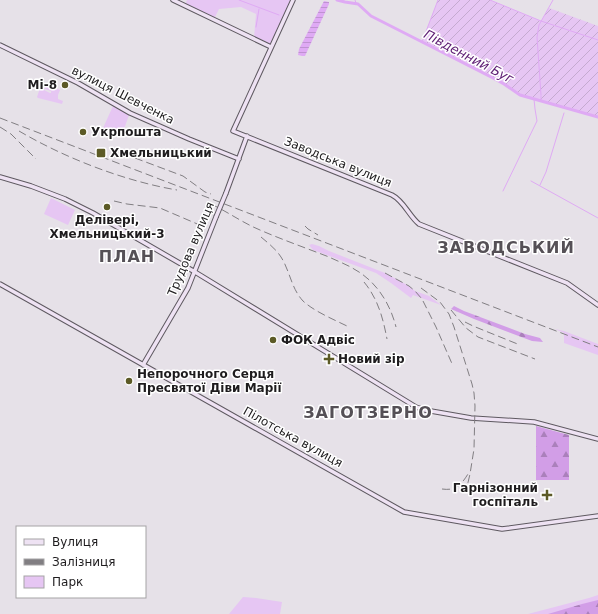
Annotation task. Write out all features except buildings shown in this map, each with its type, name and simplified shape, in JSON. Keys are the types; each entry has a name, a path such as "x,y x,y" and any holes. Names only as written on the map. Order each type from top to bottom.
{"street":[{"path":"173,0 271,47 292,0"},
{"name":"вулиця Шевченка","path":"0,45 78,83 130,113 239,159"},
{"name":"Заводська вулиця","path":"271,47 233,131 392,195 398,198 415,221 419,224 567,283 598,305"},
{"name":"Трудова вулиця","path":"144,365 183,297 195,272 248,136"},
{"path":"0,177 31,186 65,199 128,232 416,407 471,418 534,422 598,439"},
{"name":"Пілотська вулиця","path":"0,284 404,512 502,529 598,516"}],"green space":[{"path":"187,0 292,0 271,46 254,38 256,14 241,7 219,9 214,19 185,5"},
{"path":"438,0 490,0 541,21 549,8 598,26 598,117 520,95 493,78 422,42"},
{"path":"46,84 60,90 58,99 63,101 62,104 37,97 40,88 51,93 51,91 40,87 41,85"},
{"path":"113,106 129,115 122,135 103,128"},
{"path":"51,198 75,210 68,225 44,214"},
{"path":"312,244 385,273 409,286 415,291 429,296 441,305 413,295 411,298 376,273 313,250 309,245"},
{"path":"454,306 525,334 540,338 543,342 532,341 474,319 451,309"},
{"path":"555,329 598,344 598,355 564,343 564,333"},
{"path":"536,426 569,435 569,480 536,480"},
{"path":"598,595 598,614 528,614 589,598"},
{"path":"243,597 282,602 280,614 229,614"},
{"path":"598,600 598,614 548,614 582,604"}],"shaded area":[{"path":"324,1 329,2 329,4 305,56 298,55 299,49"}],"waterway":[{"path":"239,0 279,15"},
{"name":"Південний Буг","path":"337,0 358,4 371,16 493,78 520,95 598,117"},
{"path":"422,42 438,0"},
{"path":"490,0 541,21 598,40"},
{"path":"541,95 537,37 539,25 553,0"},
{"path":"256,27 259,9"},
{"path":"503,191 537,121 534,99"},
{"path":"540,185 546,172 564,113"},
{"path":"531,181 598,218"}],"railway":[{"path":"0,118 598,347"},
{"path":"0,127 11,134 36,159"},
{"path":"19,131 37,141 95,167 136,181 177,190"},
{"path":"135,158 183,176 205,192 211,194"},
{"path":"114,201 160,208 202,226"},
{"path":"211,204 254,227 329,257 362,274 375,286 386,301 396,327"},
{"path":"305,226 318,235"},
{"path":"261,237 281,257 293,285 303,301 319,312 349,327"},
{"path":"385,273 409,286 422,299 453,366"},
{"path":"364,282 373,295 379,309 387,339"},
{"path":"421,288 440,302 449,314 474,393 474,449 466,491"},
{"path":"451,310 466,328 478,337 535,359"},
{"path":"465,322 520,345"},
{"path":"442,489 455,488 468,474"}],"place":[{"name":"Mi-8","path":"65,85"},
{"name":"Укрпошта","path":"83,132"},
{"name":"Хмельницький","path":"101,153"},
{"name":"Делівері, Хмельницький-3","path":"107,207"},
{"name":"ФОК Адвіс","path":"273,340"},
{"name":"Новий зір","path":"329,359"},
{"name":"Непорочного Серця Пресвятої Діви Марії","path":"129,381"},
{"name":"Гарнізонний госпіталь","path":"547,495"}],"district":[{"name":"ЗАВОДСЬКИЙ","path":"506,247"},
{"name":"ПЛАН","path":"127,256"},
{"name":"ЗАГОТЗЕРНО","path":"368,412"}]}
